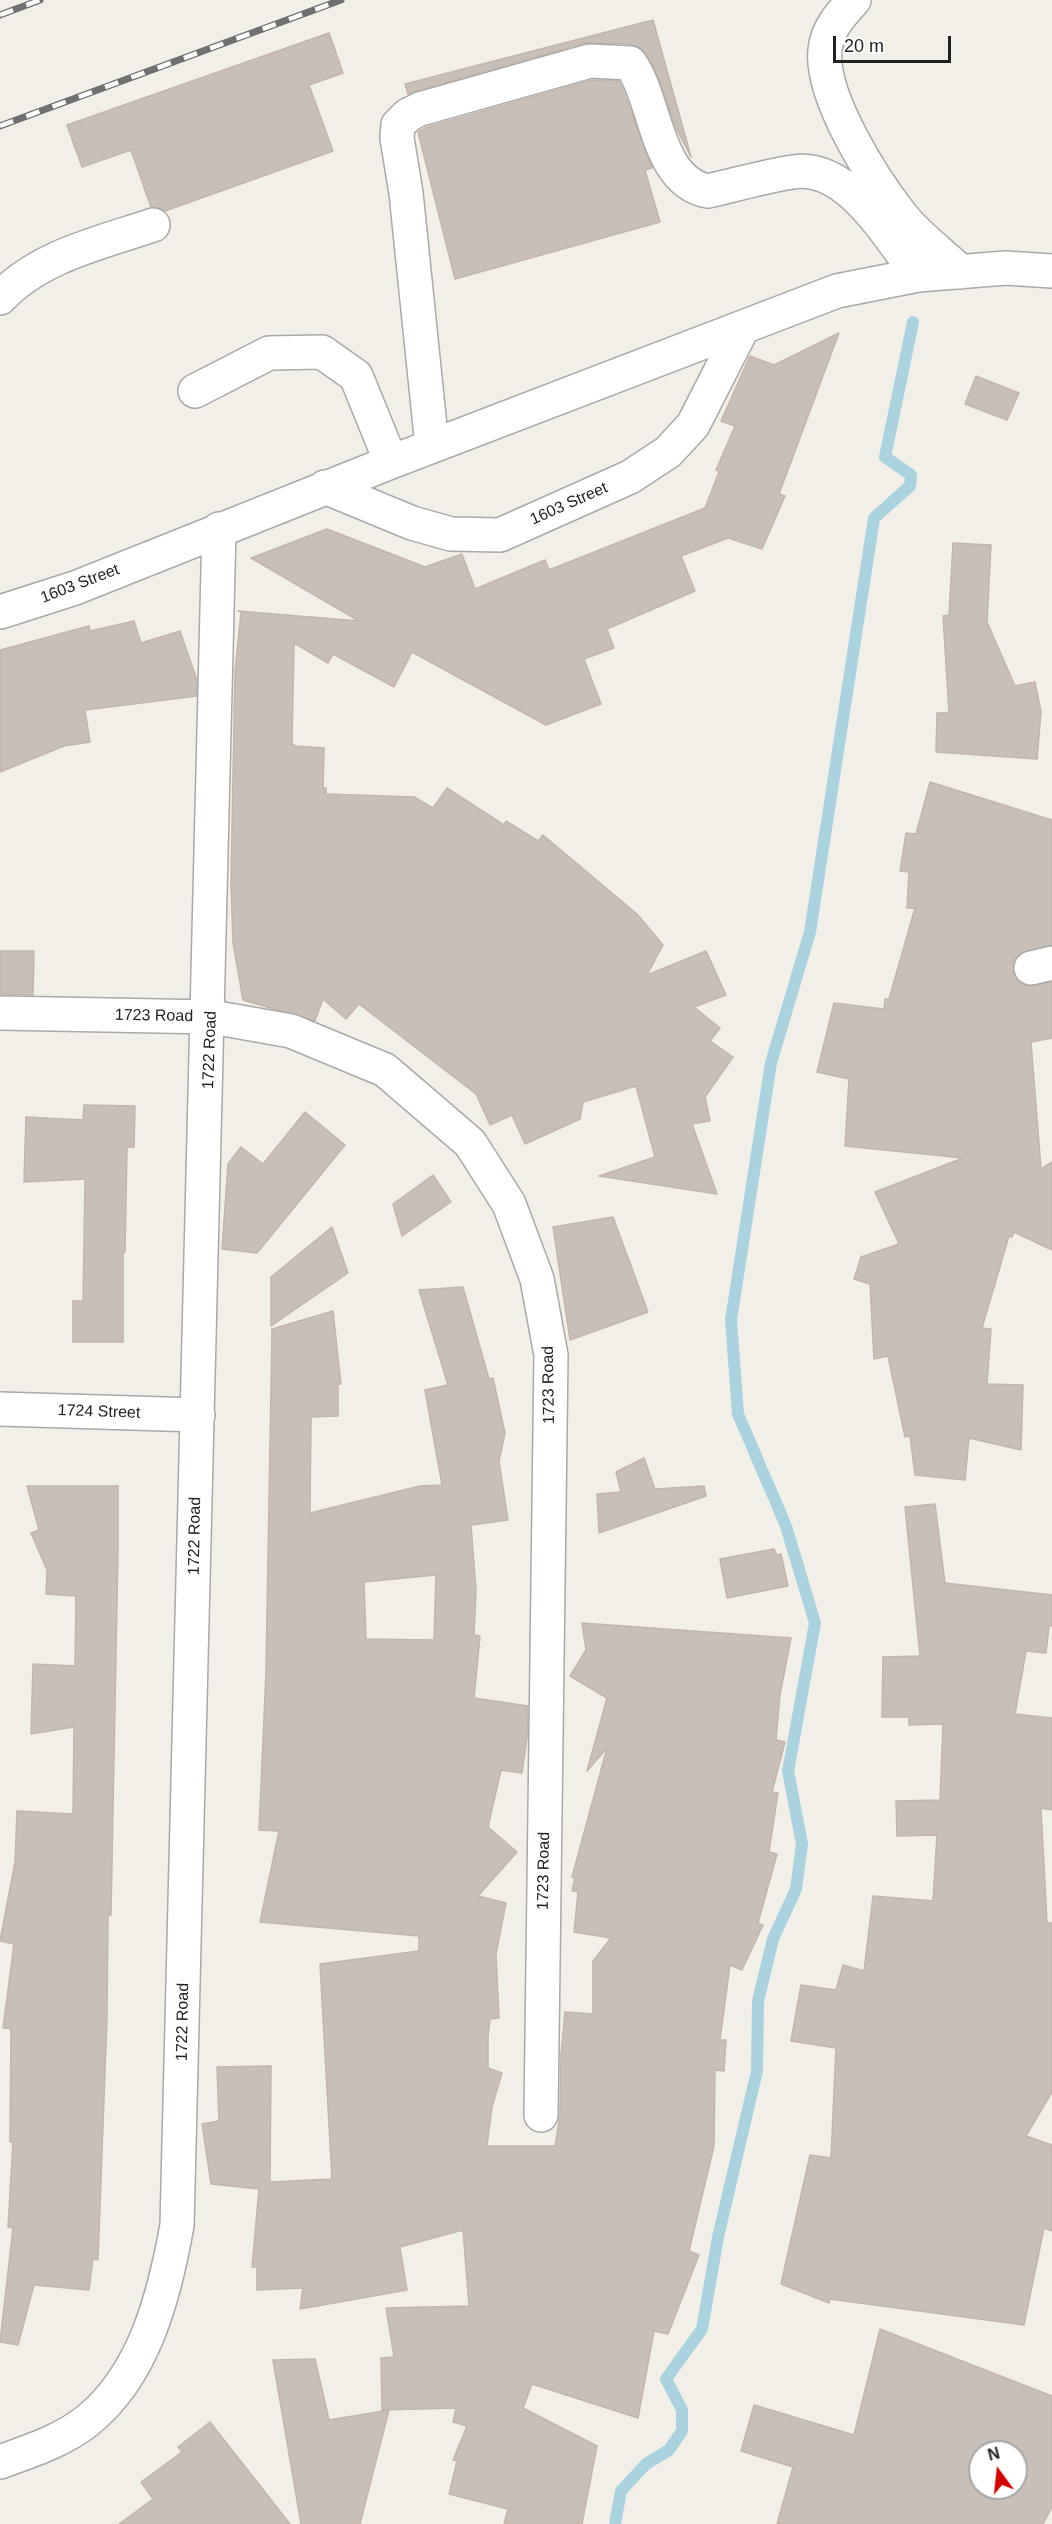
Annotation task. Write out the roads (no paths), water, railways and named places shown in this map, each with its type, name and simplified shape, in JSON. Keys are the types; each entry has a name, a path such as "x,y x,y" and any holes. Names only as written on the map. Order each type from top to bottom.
{"street":[{"path":"855,0 835,21 825,50 826,78 841,118 902,216 961,272"},
{"path":"432,446 406,194 397,138 398,125 408,115 420,109 590,61 630,63 639,76 670,163 679,175 696,188 708,190 795,171 814,171 831,176 858,198 918,275"},
{"path":"0,298 12,286 45,262 153,225"},
{"name":"1603 Street","path":"0,612 75,588 325,487 837,291 918,275 1006,268 1052,271"},
{"name":"1603 Street","path":"325,487 422,526 451,534 500,535 630,477 668,452 693,425 743,327"},
{"path":"195,391 270,353 322,352 356,376 391,462"},
{"name":"1722 Road","path":"0,2462 51,2443 87,2422 108,2400 141,2352 170,2265 177,2225 198,1415 212,1017 219,529"},
{"name":"1723 Road","path":"0,1012 212,1017 291,1030 385,1070 470,1143 509,1204 537,1280 551,1355 541,2115"},
{"name":"1724 Street","path":"0,1409 198,1415"}],"waterway":[{"path":"615,2524 621,2491 646,2464 669,2450 682,2431 682,2410 666,2379 702,2329 718,2237 757,2071 758,2001 773,1939 796,1889 802,1844 788,1771 815,1623 786,1526 738,1414 731,1320 771,1063 810,932 874,518 910,486 911,475 885,457 913,322"}],"railway":[{"path":"0,15 40,0"},
{"path":"0,126 341,0"}]}
